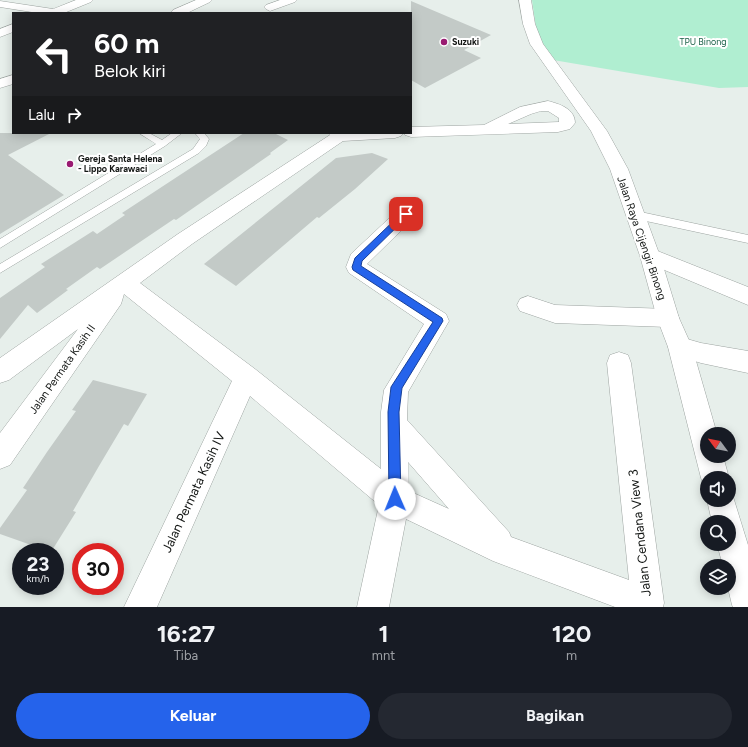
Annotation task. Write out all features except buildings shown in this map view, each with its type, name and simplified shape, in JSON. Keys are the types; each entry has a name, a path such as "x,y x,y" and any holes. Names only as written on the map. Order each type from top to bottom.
{"street":[{"path":"57,12 87,0"},
{"path":"179,12 206,0"},
{"path":"268,7 291,0"},
{"name":"Jalan Raya Cijengir Binong","path":"525,0 529,24 537,44 599,131 619,169 650,256 668,318 680,347 701,427"},
{"path":"0,4 26,7 49,12"},
{"path":"0,33 12,28"},
{"path":"0,84 12,79"},
{"path":"412,132 488,128"},
{"path":"0,372 124,282 338,134"},
{"path":"373,607 395,499 394,425 397,387 438,321 356,267 358,260 406,214"},
{"path":"650,256 748,296"},
{"name":"Jalan Cendana View 3","path":"124,282 246,376 395,499 504,550 648,603 619,363"},
{"name":"Jalan Permata Kasih II","path":"0,455 124,282"},
{"path":"528,305 555,314 668,318"},
{"path":"680,347 701,353 748,362"},
{"name":"Jalan Permata Kasih IV","path":"140,607 246,376"},
{"name":"Jalan Cendana View 3","path":"394,425 504,550"},
{"path":"735,551 747,598"}],"lane":[{"path":"145,134 162,144"},
{"path":"0,244 177,134"},
{"path":"0,269 196,151 203,144 205,139 200,134"},
{"path":"636,215 748,239"}],"green space":[{"name":"TPU Binong","path":"532,0 748,0 748,87 719,88 553,60 537,35"}],"place":[{"name":"Suzuki","path":"444,42"},
{"name":"Gereja Santa Helena - Lippo Karawaci","path":"70,164"}],"route":[{"path":"395,499 394,412 396,390 438,321 356,267 358,260 406,214"}]}
